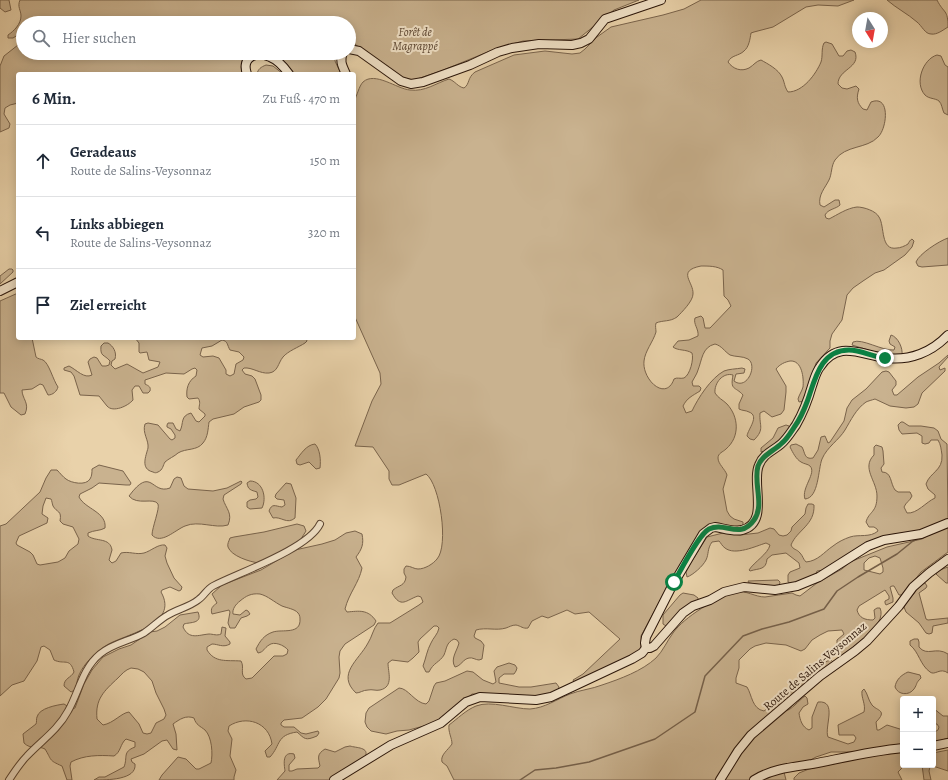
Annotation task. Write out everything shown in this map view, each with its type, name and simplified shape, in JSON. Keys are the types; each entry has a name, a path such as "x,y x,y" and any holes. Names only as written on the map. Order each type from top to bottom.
{"street":[{"path":"356,50 401,81 418,83 470,65 507,49 539,44 572,45 581,43 589,39 605,19 661,0"},
{"path":"247,60 247,72"},
{"path":"274,60 287,72"},
{"path":"341,60 345,72"},
{"path":"0,291 16,283"},
{"path":"646,648 645,639 671,588 701,535 712,528 741,530 747,527 754,520 758,509 757,479 759,464 764,457 786,440 806,404 817,372 822,363 834,354 847,350 859,351 885,358 912,357 931,349 948,335"},
{"path":"334,780 391,745 441,723 466,702 475,698 536,700 551,697 632,659 642,653 646,648 654,646 677,619 686,611 724,592 744,587 775,590 797,586 826,573 868,546 884,540 920,534 948,522"},
{"path":"9,780 27,756 53,732 62,721 74,700 79,685 89,666 101,653 140,635 170,614 197,601 204,596 210,587 249,570 296,546 314,532 320,524"},
{"name":"Route de Salins-Veysonnaz","path":"720,780 738,751 751,735 820,676 867,641 899,606 907,593 929,573 948,559"},
{"path":"936,745 948,743"},
{"path":"754,780 768,773 797,766 856,754 900,748"}],"green space":[{"path":"0,0 9,0 11,10 5,12 0,8"},
{"name":"Forêt de Magrappé","path":"20,0 639,0 614,10 578,39 523,41 495,49 441,71 414,80 402,78 356,45 356,16 21,16"},
{"path":"701,0 854,0 838,6 818,5 806,7 773,27 751,33 746,49 742,53 731,58 728,62 735,68 743,70 761,60 773,67 780,74 788,92 804,86 816,72 821,62 824,43 826,42 832,44 839,56 843,56 847,51 851,50 855,52 855,62 842,75 838,84 842,88 847,89 856,86 859,89 859,105 863,109 867,110 871,102 877,101 882,103 885,114 884,127 878,137 873,141 850,149 839,155 835,160 830,178 821,195 820,205 824,207 835,200 839,200 840,205 828,211 825,215 826,218 829,219 846,210 857,207 870,210 879,217 881,221 885,242 888,246 892,248 901,247 908,244 912,239 914,241 912,247 905,255 884,270 875,273 863,281 853,288 847,295 842,320 832,334 830,348 816,363 804,401 799,402 798,399 803,388 800,366 794,361 788,361 776,369 786,386 784,410 781,414 772,417 764,411 760,413 761,427 754,440 747,436 753,416 749,412 739,409 739,404 743,395 734,388 732,384 733,375 726,375 720,379 716,386 715,393 731,409 736,421 736,433 731,444 718,456 718,460 727,475 723,489 727,511 730,516 743,522 743,524 742,526 700,534 670,582 641,636 641,649 633,655 575,684 573,680 583,674 620,639 589,612 575,614 567,610 548,618 542,616 532,621 528,628 523,628 516,625 502,629 476,630 474,636 475,638 481,641 484,645 482,659 479,660 469,658 455,667 453,661 459,643 454,639 448,644 444,655 429,672 426,672 423,666 432,641 439,628 434,626 418,642 419,652 413,658 408,662 392,660 388,663 389,683 387,686 378,690 366,690 356,693 350,686 348,680 349,673 351,667 369,641 378,623 390,623 423,602 421,597 418,596 401,602 395,598 392,593 393,590 401,585 405,580 406,577 404,569 406,566 421,569 429,566 437,559 441,552 442,542 439,502 431,480 426,474 399,485 392,485 389,479 389,471 373,447 355,446 372,401 381,384 380,373 356,319 356,96 360,86 368,79 374,78 405,89 421,90 449,79 464,88 475,72 514,55 545,51 572,54 580,53 597,37 611,27 684,9","holes":["701,266 710,266 723,270 724,296 731,306 710,328 705,328 703,318 701,316 695,318 698,336 689,340 678,341 673,347 692,353 690,370 684,378 675,378 666,389 655,386 647,375 644,368 644,361 647,350 656,332 656,323 677,317 693,297 693,290 688,277 689,271","715,344 730,355 748,359 752,366 750,376 743,383 739,383 734,381 736,374 744,373 745,369 730,369 724,371 714,378 705,389 692,411 686,413 683,406 686,401 700,391 701,388 699,386 693,386 692,382 698,372 703,354 707,348"]},
{"path":"887,0 937,0 946,14 948,27 938,33 929,34 913,19"},
{"name":"Forêt de Magrappé","path":"16,27 16,36 8,38 8,35"},
{"path":"16,47 16,60 242,60 242,72 16,72 16,104 5,108 4,114 10,124 9,128 0,132 0,66 4,56"},
{"path":"937,55 941,56 945,65 948,67 948,115 944,113 939,101 925,95 920,84 920,78 924,66 932,57"},
{"path":"282,60 335,60 340,72 292,72"},
{"path":"266,65 273,66 280,72 258,72 260,68"},
{"path":"948,238 948,265 918,266 916,262 921,255"},
{"path":"9,269 12,269 13,272 0,284 0,276"},
{"path":"16,294 16,340 32,340 36,357 45,362 58,387 52,394 48,395 43,385 40,384 32,389 22,390 27,407 25,414 21,415 11,407 4,393 0,393 0,301"},
{"path":"891,335 894,336 900,343 902,355 888,356 852,345 853,342 857,341 884,349 894,350 895,347 890,344 889,341"},
{"path":"137,340 222,340 307,340 307,341 285,355 281,359 276,369 272,372 259,372 250,368 244,368 242,370 245,374 252,376 255,379 261,395 261,400 244,407 234,414 213,419 209,422 208,433 201,446 178,453 165,462 161,470 156,473 146,468 145,465 148,445 144,430 145,424 148,423 158,425 172,440 175,438 175,435 171,429 167,427 168,423 173,423 176,429 180,431 184,418 188,414 191,413 196,421 199,422 205,416 205,414 199,409 199,399 189,399 187,397 188,385 196,376 197,370 195,368 184,374 166,373 145,380 145,384 150,388 148,393 143,393 139,386 135,386 132,390 133,400 124,406 113,409 107,406 99,396 80,395 74,376 71,372 64,370 64,368 69,366 83,375 92,375 88,362 94,357 97,358 102,366 109,365 110,361 101,352 101,346 104,343 108,343 114,350 115,359 112,361 111,365 115,369 127,364 143,373 158,367 160,362 149,360 147,352 139,352 139,343","holes":["222,340 230,350 239,352 244,357 243,360 236,364 234,374 230,376 226,374 226,370 219,358 213,356 203,357 200,355 202,348 212,346"]},
{"path":"948,355 939,367 940,370 945,368 945,371 922,393 918,404 914,407 906,408 890,406 875,399 866,402 859,408 842,434 824,455 813,494 805,499 805,490 812,473 812,469 809,465 796,458 790,447 791,445 796,444 802,447 806,457 813,458 818,450 821,437 825,436 828,443 830,442 844,421 847,408 852,400 866,389 882,372 889,372 896,381 896,385 892,390 894,395 897,395 918,377"},
{"path":"901,422 909,426 934,428 938,431 941,439 947,444 948,520 916,533 893,534 887,536 824,570 817,571 815,577 792,584 788,582 788,575 790,572 800,568 799,563 786,553 772,555 767,559 764,567 749,570 769,548 770,545 766,543 746,550 734,551 725,548 719,541 712,542 705,562 695,572 687,577 686,572 690,564 707,537 723,533 740,535 758,533 770,528 774,529 779,535 787,535 791,531 792,527 805,514 808,504 814,505 812,518 797,535 791,545 801,554 806,562 817,558 839,542 853,536 868,535 878,531 874,527 869,527 866,522 877,502 876,490 869,470 870,460 874,455 874,447 876,445 882,447 883,451 884,464 881,468 882,472 888,474 895,490 898,492 910,492 912,496 904,507 907,513 918,510 935,498 935,495 928,489 926,484 942,460 939,442 938,440 931,440 929,443 925,444 922,443 922,436 917,433 902,434 898,425"},
{"path":"786,425 790,428 785,436 770,449 761,452 761,448 773,438 778,428"},
{"path":"315,444 320,455 320,468 316,469 309,462 300,465 297,464 296,460 304,450"},
{"path":"99,465 123,471 131,483 130,485 126,485 99,483 80,494 79,497 82,501 99,514 105,523 105,528 92,531 88,533 88,536 109,543 112,550 109,560 112,563 116,561 121,553 144,553 165,545 167,548 165,556 167,563 174,578 182,587 181,590 179,591 170,587 162,590 161,592 165,603 163,613 157,620 148,627 115,641 99,651 87,662 81,671 75,690 71,692 64,686 65,681 74,672 71,664 54,660 50,650 44,646 41,647 37,661 24,681 12,685 0,696 0,526 6,524 40,492 51,470 57,470 68,480 75,483 85,483 92,475 92,469","holes":["46,498 51,499 53,506 60,513 60,521 63,524 73,527 79,539 78,544 69,551 65,558 58,562 40,565 37,564 30,552 16,543 19,536 47,523 48,518 42,514 43,506"]},
{"path":"177,477 181,478 184,486 188,489 213,491 227,488 241,481 241,484 224,495 223,499 230,517 228,525 218,526 190,524 164,538 156,538 152,535 158,504 153,501 132,499 129,496 142,483 147,482 159,488 170,488 174,479"},
{"path":"250,481 258,484 263,491 264,500 262,508 250,509 247,507 247,502 258,497 257,492 248,487 247,483"},
{"path":"286,483 291,484 296,498 295,518 289,521 273,518 269,511 273,506 282,507 285,505 284,500 277,499 275,497"},
{"path":"297,524 304,526 306,531 299,542 259,563 237,556 228,547 230,538"},
{"path":"948,526 948,552 921,572 903,595 899,595 894,586 890,587 893,602 886,605 885,601 889,599 889,596 885,590 859,606 857,610 859,615 870,620 875,618 874,610 880,608 881,615 879,622 867,637 839,660 838,655 841,650 837,640 844,634 842,630 828,631 812,640 805,649 801,651 786,645 766,643 755,646 739,660 739,668 736,678 736,683 747,687 757,708 764,711 768,708 775,697 792,691 798,677 814,667 831,660 833,662 817,677 799,688 785,711 793,707 805,696 808,704 803,707 799,713 802,723 809,730 812,728 812,717 818,702 824,703 827,705 829,710 828,737 848,744 854,742 856,738 854,735 839,735 838,725 864,712 862,691 864,689 872,705 881,713 876,722 877,730 887,725 900,729 900,746 855,752 831,752 807,762 783,768 786,780 722,780 718,778 714,780 454,780 447,766 442,762 443,755 452,744 449,725 465,712 476,706 489,704 530,709 546,705 565,696 616,680 638,671 650,663 663,649 678,627 693,614 720,598 736,592 765,597 792,593 800,596 817,583 842,569 850,562 887,547 922,539","holes":["875,556 880,558 883,572 880,574 864,570 864,563 869,558"]},
{"path":"355,531 362,534 363,544 356,557 362,568 345,609 347,612 359,611 370,614 376,621 374,625 345,644 340,651 339,678 326,699 318,707 302,718 284,720 281,723 284,727 294,727 301,733 306,734 318,731 319,733 317,736 308,739 304,738 297,732 285,735 270,757 267,757 265,751 272,744 270,736 262,726 249,721 242,721 229,726 228,731 232,739 230,756 236,770 234,780 159,780 178,757 186,759 196,769 211,763 211,741 205,730 197,724 194,718 191,717 183,718 173,724 176,734 177,750 173,749 167,740 162,741 144,754 131,759 135,764 134,769 131,773 120,778 94,780 99,777 105,777 124,767 126,755 128,751 135,747 135,742 126,739 114,756 92,756 71,762 70,766 72,780 67,780 62,766 52,761 45,749 32,747 24,743 23,734 36,724 38,714 41,711 64,704 72,709 75,708 84,684 92,670 103,657 131,645 150,632 157,631 165,627 180,615 198,612 199,619 197,621 184,624 183,627 188,634 194,636 209,634 220,635 222,627 226,628 225,636 230,644 223,646 212,644 207,647 207,650 217,659 226,661 241,661 242,673 244,677 246,679 252,678 274,656 283,656 287,654 288,650 282,645 274,643 269,645 262,652 258,653 256,649 261,641 273,632 290,630 297,627 300,619 299,615 295,610 282,606 263,595 251,594 239,602 233,610 233,614 240,615 246,610 250,614 241,618 235,628 230,628 228,623 229,610 212,614 211,612 213,606 217,603 212,594 222,585 261,570 295,550 335,540 346,533","holes":["131,668 144,672 152,681 166,715 164,719 156,723 151,733 147,734 143,733 139,724 129,712 103,725 97,719 97,706 105,691 125,671"]},
{"path":"948,567 948,583 946,583 936,574 937,571"},
{"path":"778,580 780,582 779,586 749,583 748,581"},
{"path":"923,583 927,586 919,593 926,619 948,618 948,623 933,626 932,633 929,634 926,633 919,623 906,612 904,607 907,601 915,593 918,585"},
{"path":"683,593 694,595 698,598 698,600 668,626 666,626 663,624 663,615"},
{"path":"918,639 919,647 922,650 929,652 940,651 948,654 948,673 945,671 940,671 932,673 927,669 916,651 910,645 910,641"},
{"path":"509,663 515,665 517,668 516,671 514,674 504,674 499,678 499,683 519,687 531,687 556,683 559,687 558,690 544,696 472,694 449,714 431,724 386,734 371,731 367,727 365,722 366,713 369,708 399,688 405,690 418,701 426,704 429,701 436,683 445,681 467,671 473,672 483,680 493,684 496,682 494,671 497,667"},
{"path":"908,672 920,675 921,678 912,691 904,694 896,690 895,687 899,678"},
{"path":"936,710 943,716 948,716 948,738 936,742 936,731 939,727 937,724"},
{"path":"350,746 366,751 365,757 329,780 277,780 285,771 284,765 287,754 294,754 295,758 289,765 289,771 318,768 320,766 319,754 325,749 335,752"},
{"path":"948,750 948,771 936,767 936,752"},
{"path":"900,752 900,768 902,768 898,772 902,780 794,780 799,773 809,769 871,756"},
{"path":"922,768 930,768 931,780 924,780"}],"waterway":[{"path":"929,535 948,527"},
{"path":"520,780 535,770 589,762 655,739 695,712 705,676 743,636 789,622 824,609 837,591 897,554 913,541 920,538"}],"route":[{"path":"674,582 701,535 711,528 741,530 751,524 754,520 758,509 757,479 759,464 764,457 786,440 802,414 814,378 822,363 834,354 847,350 859,351 885,358"}]}
